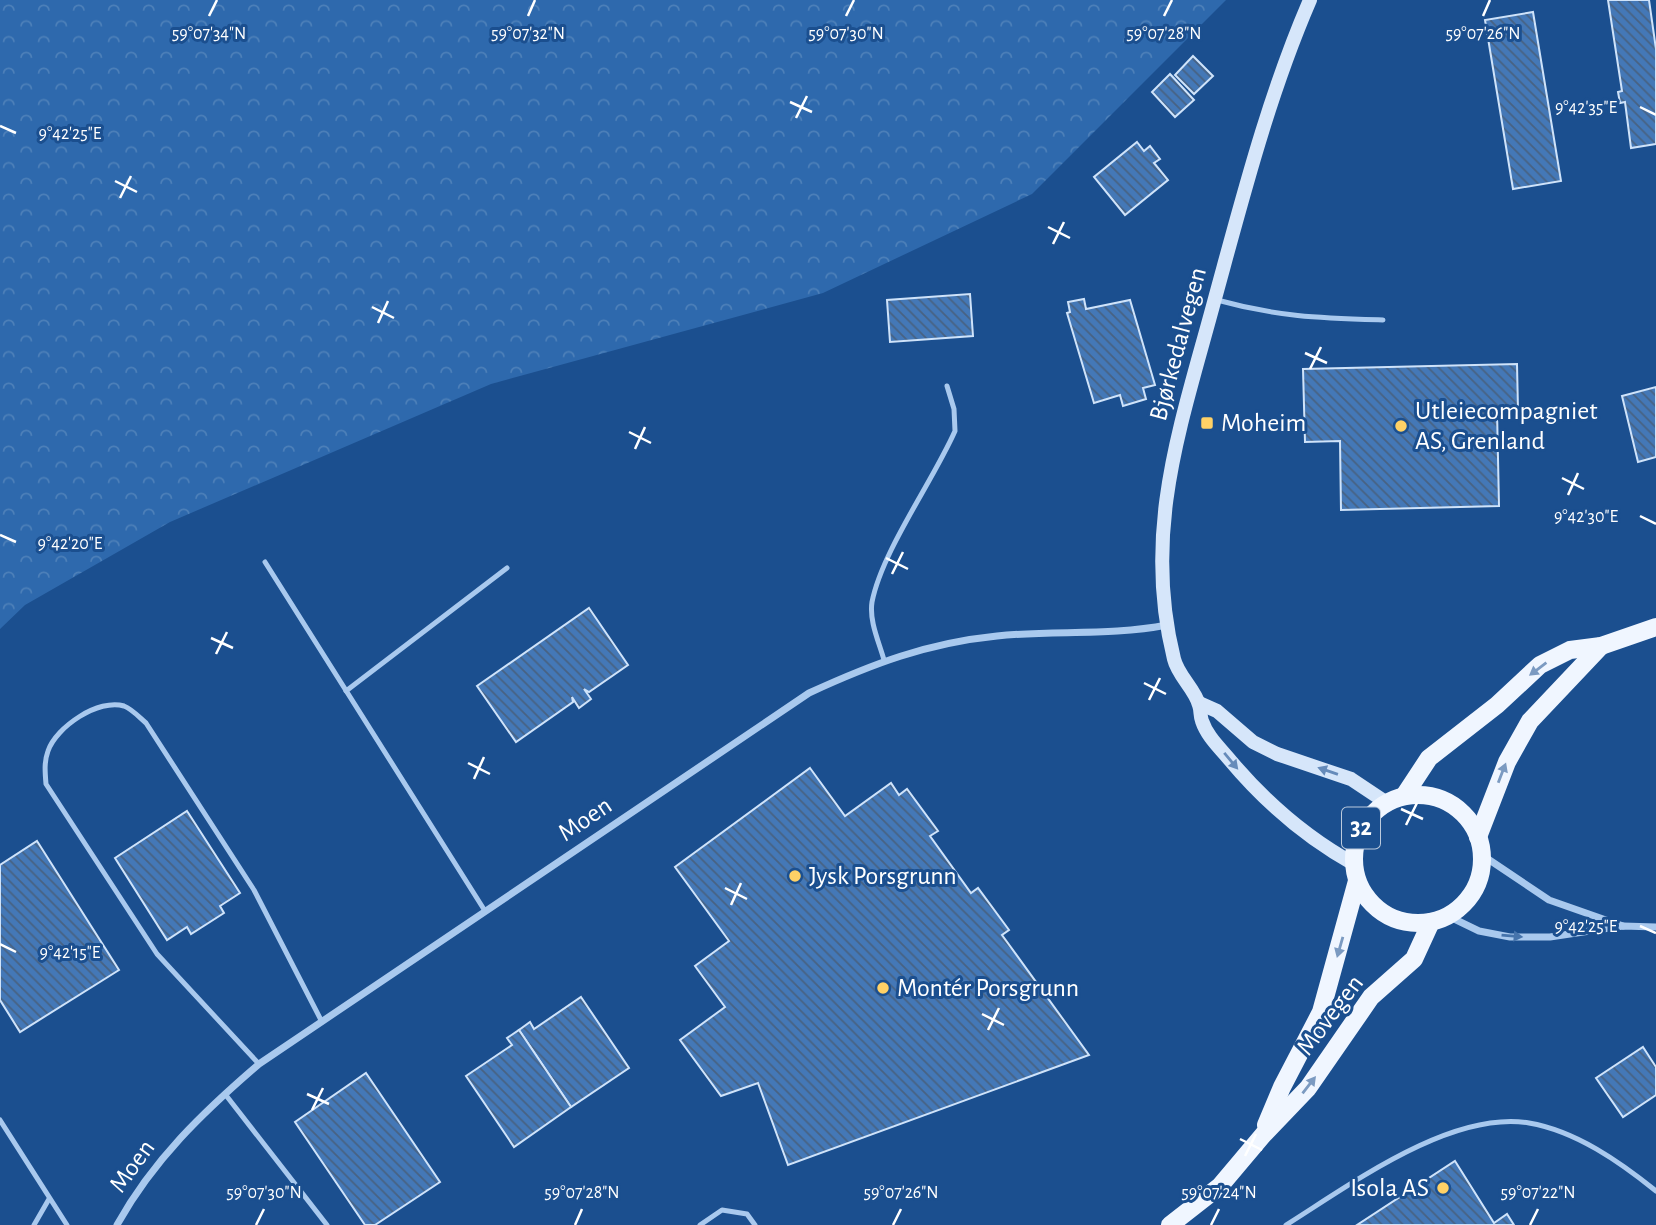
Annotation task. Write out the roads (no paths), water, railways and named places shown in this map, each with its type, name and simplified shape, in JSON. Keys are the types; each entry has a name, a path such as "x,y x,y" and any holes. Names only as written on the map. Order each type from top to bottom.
{"main road":[{"name":"Bjørkedalvegen","path":"1310,0 1273,96 1215,299 1170,472 1160,548 1167,625 1174,663 1199,703 1200,718 1207,733 1256,792 1315,843 1355,873"},
{"name":"32","path":"1396,800 1429,758 1497,705 1540,665 1570,650 1601,646 1656,627"},
{"name":"32","path":"1480,846 1469,821 1456,808 1441,799 1423,795 1396,800 1372,814 1361,828 1355,845 1355,873 1366,898 1379,911 1394,919 1413,924 1439,919 1463,905 1474,891 1480,846 1507,762 1530,721 1601,646"},
{"name":"Bjørkedalvegen","path":"1199,703 1217,711 1253,742 1277,754 1351,779 1396,800"},
{"name":"Movegen","path":"1262,1135 1282,1087 1321,1012 1355,873"},
{"name":"Movegen","path":"1170,1225 1220,1186 1262,1135 1308,1088 1371,997 1414,959 1439,919"}],"street":[{"name":"Moen","path":"117,1225 148,1176 182,1133 259,1064 809,693 884,660 931,646 997,636 1117,632 1167,625"},
{"path":"1480,846 1549,900 1623,926"},
{"path":"1439,919 1510,937 1550,937 1623,926 1656,927"}],"lane":[{"path":"1215,299 1264,313 1305,318 1383,320"},
{"path":"884,660 872,618 872,603 882,574 955,431 954,409 947,386"},
{"path":"265,562 485,911"},
{"path":"346,691 507,568"},
{"path":"259,1064 157,954 46,784 44,766 48,748 58,735 94,707 108,704 126,706 146,723 254,890 322,1022"},
{"path":"225,1094 327,1225"},
{"path":"0,1120 67,1225"},
{"path":"1286,1225 1422,1144 1464,1127 1500,1122 1529,1123 1596,1148 1656,1191"},
{"path":"34,1225 49,1199"},
{"path":"700,1225 722,1210 747,1214 755,1225"}],"place":[{"name":"Moheim","path":"1207,423"},
{"name":"Utleiecompagniet AS, Grenland","path":"1401,426"},
{"name":"Jysk Porsgrunn","path":"795,876"},
{"name":"Montér Porsgrunn","path":"883,988"},
{"name":"Isola AS","path":"1443,1188"}]}
